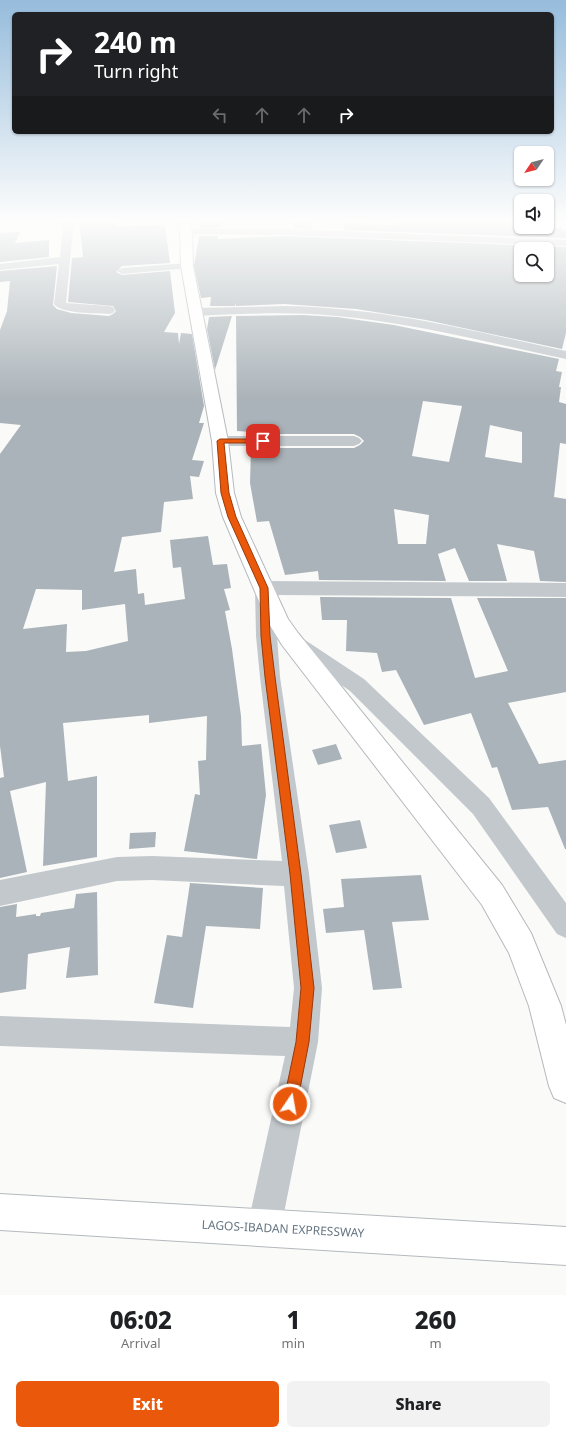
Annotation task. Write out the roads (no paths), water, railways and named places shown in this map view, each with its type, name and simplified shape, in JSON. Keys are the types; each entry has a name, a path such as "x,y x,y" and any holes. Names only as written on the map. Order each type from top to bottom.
{"main road":[{"path":"190,280 220,441 225,493 232,517 279,622 290,639 492,895 520,944 545,1006 566,1086"},
{"name":"LAGOS-IBADAN EXPRESSWAY","path":"0,1212 566,1246"}],"street":[{"path":"63,280 60,304 63,306 109,310"},
{"path":"195,312 281,310 338,312 407,321 566,355"},
{"path":"220,441 354,441"},
{"path":"264,1228 303,1042 308,988 296,874 270,677 266,636 264,588 566,590"},
{"path":"290,639 357,685 481,806 566,925"},
{"path":"0,893 117,869 152,868 296,874"},
{"path":"0,1031 303,1042"}]}
